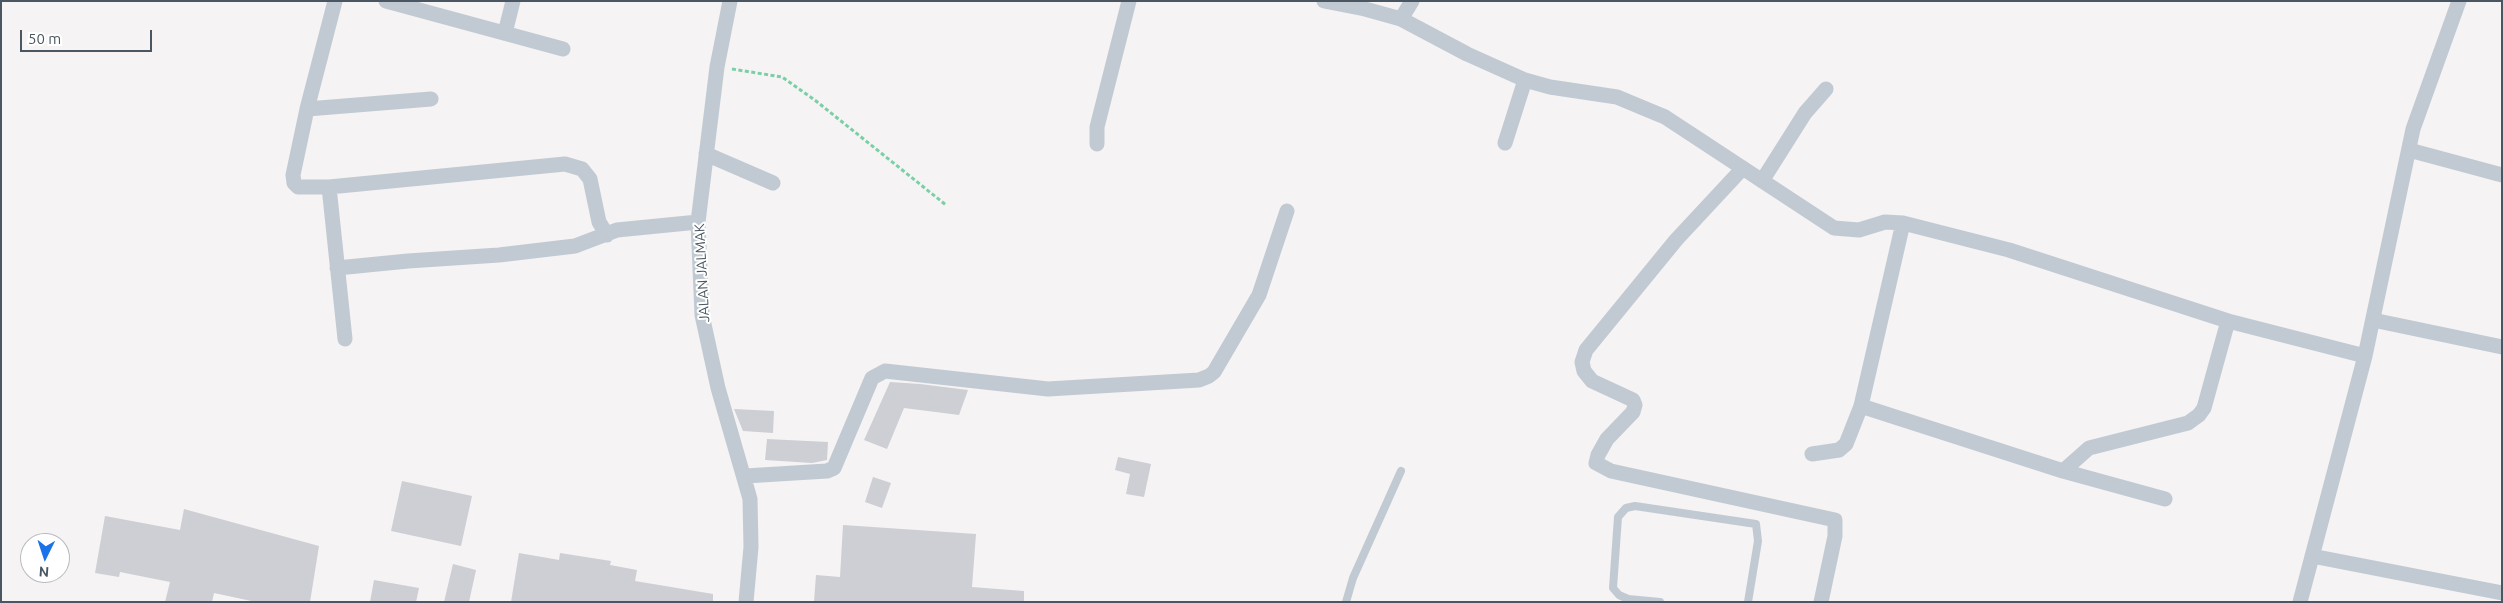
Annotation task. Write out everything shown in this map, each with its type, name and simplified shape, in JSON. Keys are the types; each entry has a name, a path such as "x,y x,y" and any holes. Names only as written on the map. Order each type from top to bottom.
{"street":[{"path":"335,1 307,109 293,175 294,183 298,187 329,187 564,164 582,169 590,179 599,222 607,235"},
{"path":"386,1 563,49"},
{"path":"505,33 513,1"},
{"name":"JALAN JALMAK","path":"730,1 716,67 698,222 702,315 718,388 745,476 750,499 751,522 746,602"},
{"path":"1097,144 1097,127 1129,1"},
{"path":"1401,20 1412,1"},
{"path":"2300,602 2365,356 2419,110 2459,1"},
{"path":"1327,2 1365,9 1401,20 1525,80 1550,87 1617,97 1666,117 1834,228 1859,230 1885,222 2009,250 2228,321 2365,356"},
{"path":"1505,143 1525,80"},
{"path":"1762,181 1804,113 1826,89"},
{"path":"307,109 431,99"},
{"path":"2409,150 2502,176"},
{"path":"706,154 773,183"},
{"path":"1743,168 1676,240 1586,350 1582,362 1584,370 1592,381 1633,400 1635,405 1633,412 1607,439 1598,455 1596,463 1612,471 1835,520 1835,536 1820,602"},
{"path":"329,187 345,339"},
{"path":"745,476 827,471 834,468 872,378 885,371 1048,389 1198,380 1209,376 1214,372 1259,295 1287,210"},
{"path":"337,268 499,255 576,246 628,229 698,222"},
{"path":"1812,454 1839,450 1846,444 1861,406 1902,227"},
{"path":"2373,320 2502,347"},
{"path":"2063,471 2089,448 2188,423 2199,415 2204,408 2228,321"},
{"path":"1861,406 2063,471 2165,498"},
{"path":"2312,556 2502,593"}],"lane":[{"path":"1346,602 1353,578 1401,471"},
{"path":"1660,602 1628,599 1619,595 1613,588 1618,517 1626,508 1635,506 1756,524 1758,541 1748,602"}],"path":[{"path":"716,67 782,77 816,100 946,206"}],"building":[{"path":"890,382 968,390 959,415 904,408 887,449 864,440"},
{"path":"734,409 774,411 773,433 743,431"},
{"path":"767,439 828,442 827,460 812,463 765,460"},
{"path":"1118,457 1151,464 1144,497 1126,494 1130,474 1115,470"},
{"path":"873,477 891,483 882,508 865,502"},
{"path":"402,481 472,496 461,546 391,531"},
{"path":"184,509 319,546 310,602 256,602 214,593 212,602 165,602 170,582 120,572 119,577 95,573 105,516 180,530"},
{"path":"843,525 976,534 972,587 1024,591 1024,602 814,602 816,575 840,577"},
{"path":"519,553 559,560 560,553 611,561 610,565 637,570 635,581 713,594 713,602 511,602"},
{"path":"453,564 476,570 469,602 444,602"},
{"path":"374,580 419,588 416,602 370,602"}]}
